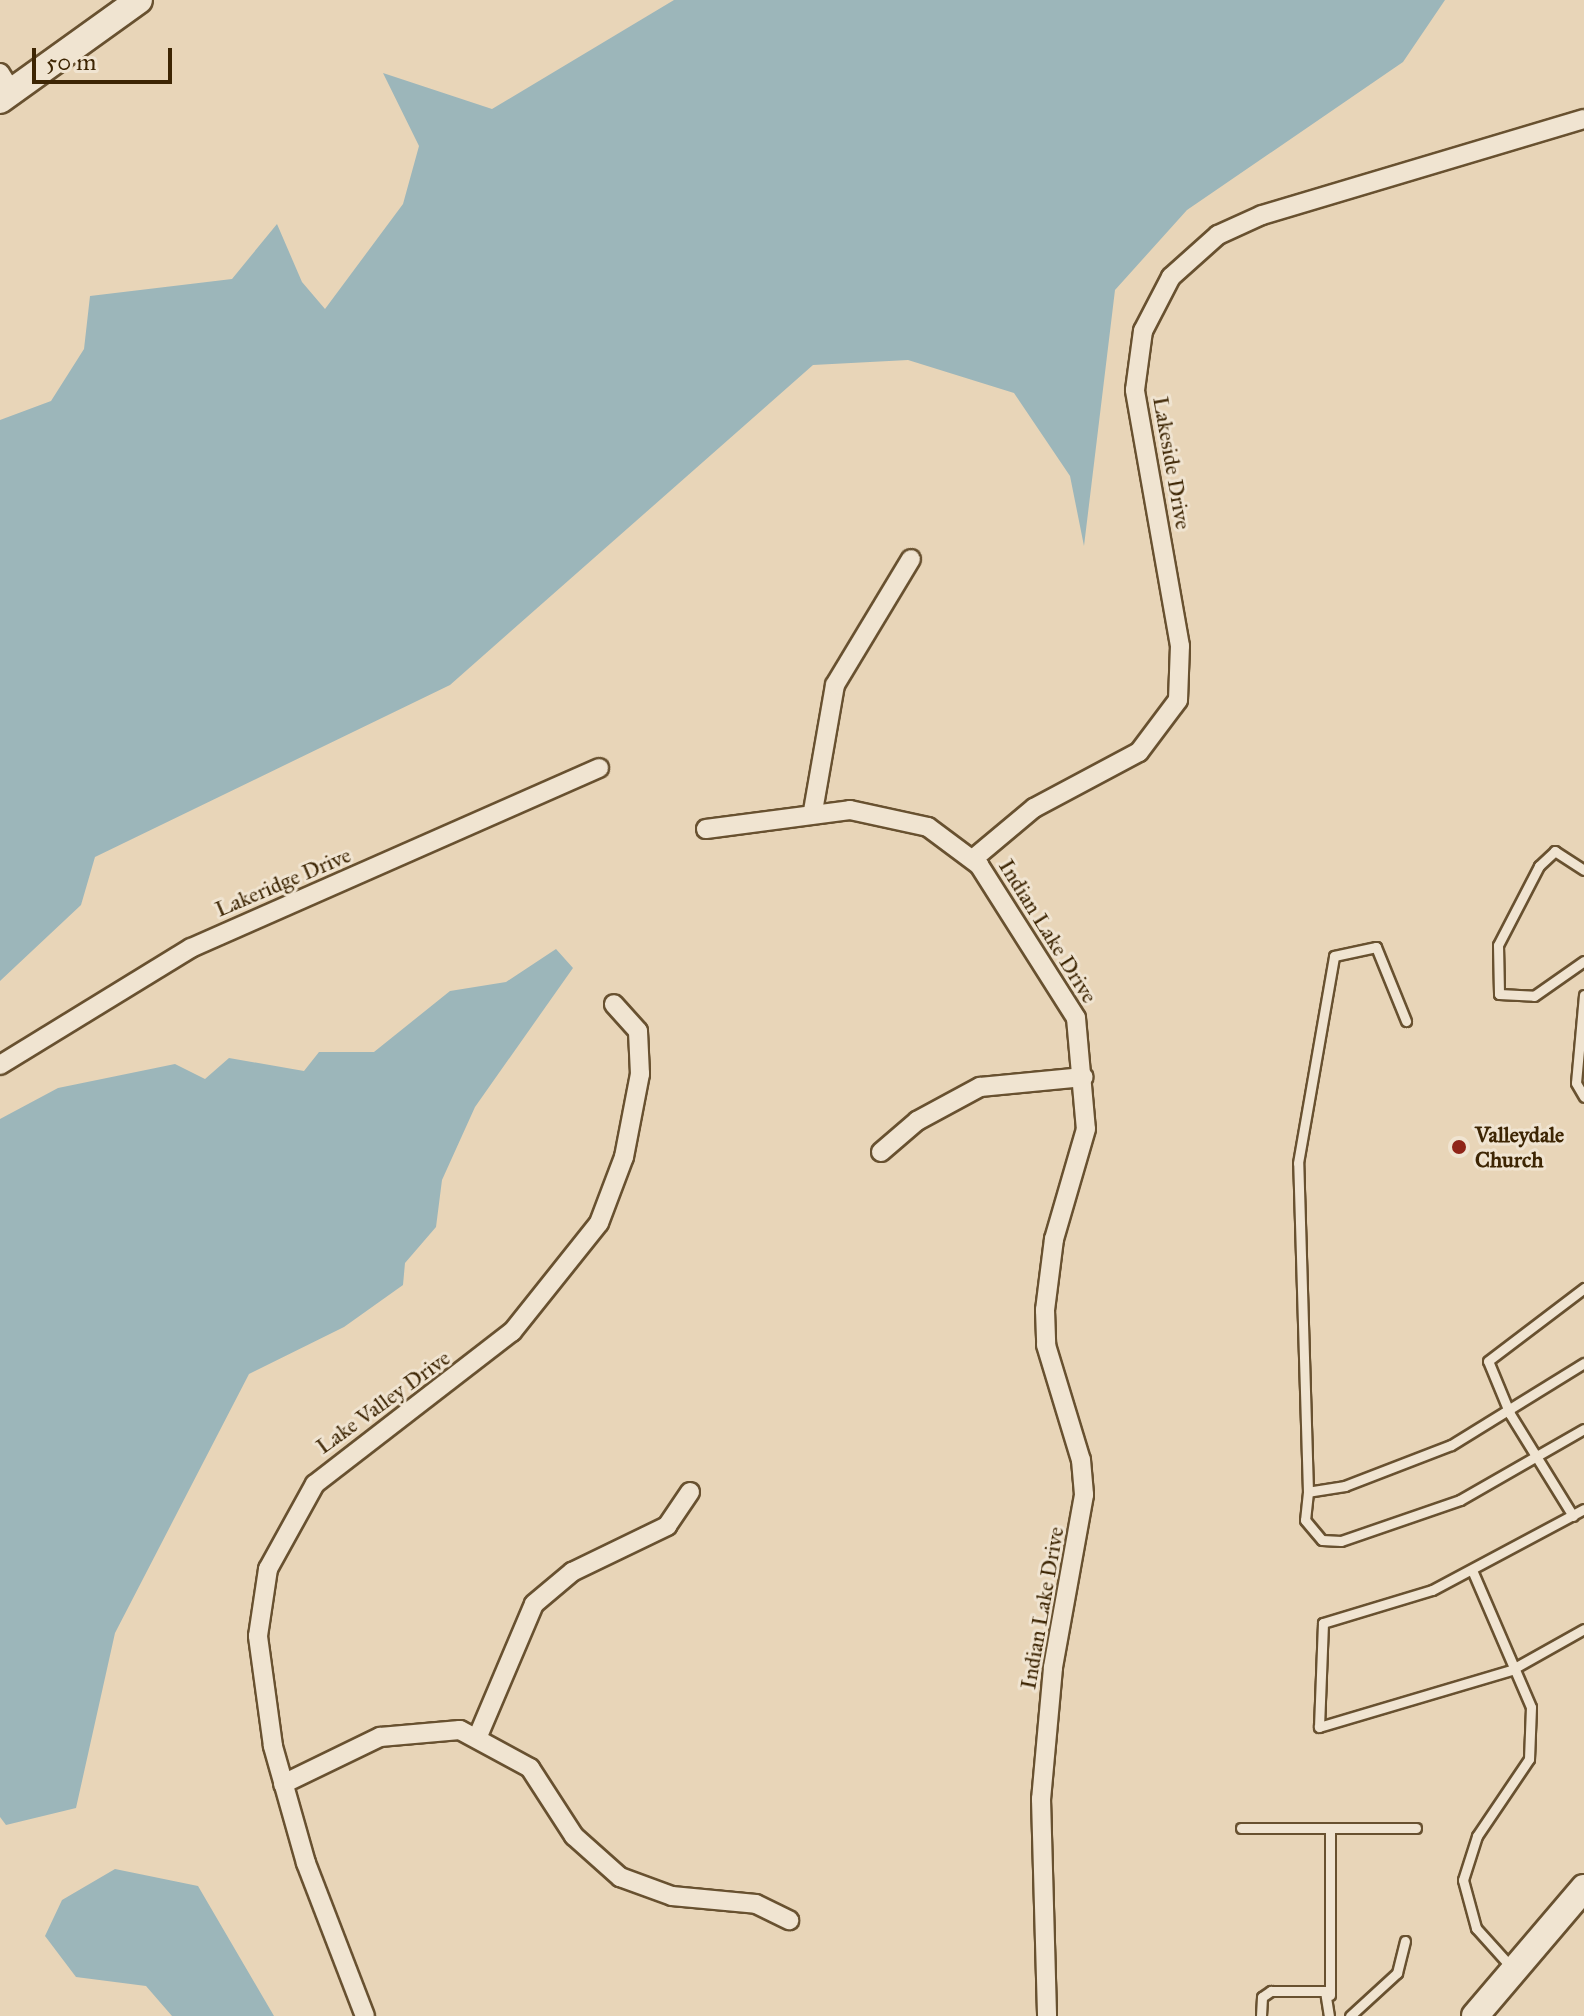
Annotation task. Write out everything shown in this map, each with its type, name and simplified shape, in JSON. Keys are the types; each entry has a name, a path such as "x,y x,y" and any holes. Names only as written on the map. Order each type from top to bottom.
{"main road":[{"path":"4,88 139,0"},
{"path":"1475,2016 1584,1888"}],"street":[{"name":"Lakeside Drive","path":"973,859 1034,808 1139,752 1178,700 1183,667 1135,390 1143,331 1178,268 1218,235 1262,215 1584,119"},
{"path":"813,811 835,685 911,559"},
{"name":"Lakeridge Drive","path":"0,1065 191,948 599,768"},
{"name":"Indian Lake Drive","path":"706,829 813,811 904,819 973,859 1064,995 1076,1018 1084,1077 1086,1129 1054,1239 1045,1310 1046,1345 1081,1460 1084,1495 1053,1668 1041,1799 1047,2016"},
{"name":"Lake Valley Drive","path":"365,2016 283,1784 258,1636 279,1541 336,1462 512,1332 599,1223 624,1157 640,1074 638,1031 614,1004"},
{"path":"881,1152 907,1127 980,1087 1084,1077"},
{"path":"478,1736 534,1604 572,1572 667,1526 690,1492"},
{"path":"283,1784 403,1731 478,1736 530,1768 574,1836 620,1877 672,1896 756,1904 789,1920"}],"lane":[{"path":"1584,870 1555,851 1539,866 1498,945 1496,985 1509,1000 1534,996 1584,961"},
{"path":"1308,1492 1298,1163 1334,956 1376,947 1406,1021"},
{"path":"1584,995 1576,1083 1584,1097"},
{"path":"1573,1516 1510,1414 1488,1361 1584,1288"},
{"path":"1584,1363 1510,1414 1397,1469 1308,1492 1303,1498 1311,1533 1341,1541 1460,1500 1584,1429"},
{"path":"1584,1509 1472,1570 1323,1623 1319,1727 1359,1721 1515,1667 1584,1629"},
{"path":"1472,1570 1531,1707 1529,1759 1477,1836 1463,1880 1476,1928 1514,1970"},
{"path":"1241,1828 1416,1828"},
{"path":"1329,2016 1330,1828"},
{"path":"1350,2016 1397,1973 1405,1941"},
{"path":"1261,2016 1266,1992 1330,1995"}],"water":[{"path":"674,0 1445,0 1403,62 1187,210 1115,290 1084,546 1070,476 1014,393 908,360 813,365 450,685 95,857 81,905 0,981 0,420 51,401 84,349 90,296 232,279 277,224 302,282 325,309 403,204 419,146 383,73 492,109"},
{"path":"556,949 573,968 475,1107 442,1180 436,1227 405,1263 403,1285 344,1327 249,1374 115,1633 76,1808 6,1825 0,1817 0,1119 58,1088 175,1064 205,1079 229,1058 304,1071 319,1052 374,1052 450,991 506,982"},
{"path":"115,1869 198,1886 274,2016 172,2016 146,1986 76,1977 45,1936 62,1900"}],"place":[{"name":"Valleydale Church","path":"1459,1147"}]}
